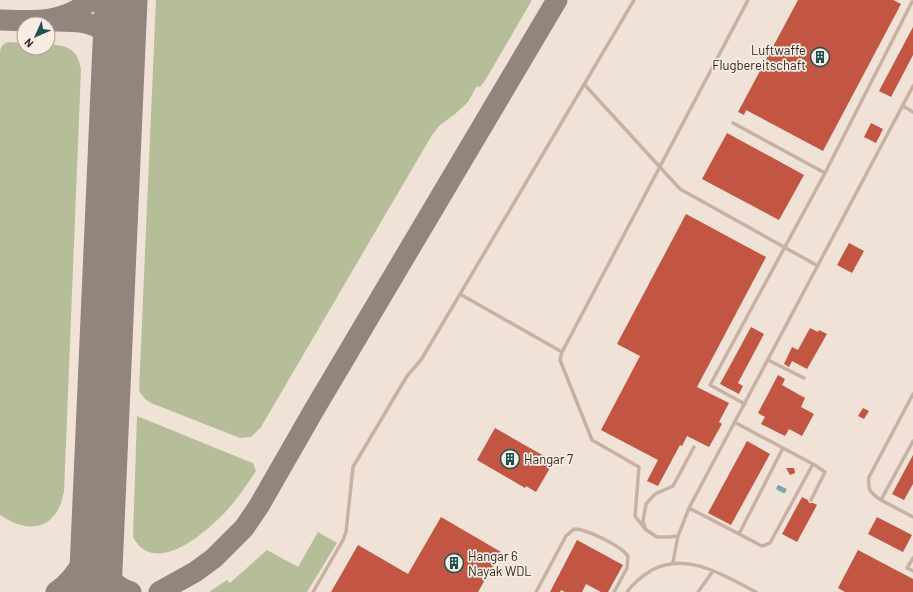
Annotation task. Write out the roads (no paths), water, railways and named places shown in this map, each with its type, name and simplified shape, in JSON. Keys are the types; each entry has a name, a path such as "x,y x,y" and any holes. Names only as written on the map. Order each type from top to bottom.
{"lane":[{"path":"313,592 343,540 346,532 353,467 406,376 421,360 634,0"},
{"path":"678,536 657,537 645,529 635,516 639,467 592,440 560,360 562,352 748,0"},
{"path":"745,404 710,385 784,246 825,173 913,0"},
{"path":"584,84 680,189 818,266"},
{"path":"673,562 678,536 690,508 913,86"},
{"path":"903,106 913,112"},
{"path":"733,124 825,173"},
{"path":"460,294 562,352"},
{"path":"768,360 804,378"},
{"path":"913,394 869,477 869,490 873,494 881,500 913,517"},
{"path":"736,423 813,464 824,472 811,500"},
{"path":"881,500 913,441"},
{"path":"645,529 643,521 646,504 655,494 673,486 694,447"},
{"path":"738,534 783,448"},
{"path":"690,508 762,546 766,545 770,543 813,464"},
{"path":"536,592 566,536 574,529 586,530 621,549 628,556 627,568 614,592"},
{"path":"913,558 907,568 913,571"},
{"path":"627,592 636,581 644,575 656,568 673,562 687,563 706,568 756,592"},
{"path":"698,592 713,571"}],"water":[{"path":"778,485 787,489 785,493 776,489"}],"place":[{"name":"Luftwaffe Flugbereitschaft","path":"820,57"},
{"name":"Hangar 7","path":"510,459"},
{"name":"Hangar 6 Nayak WDL","path":"454,563"}]}
